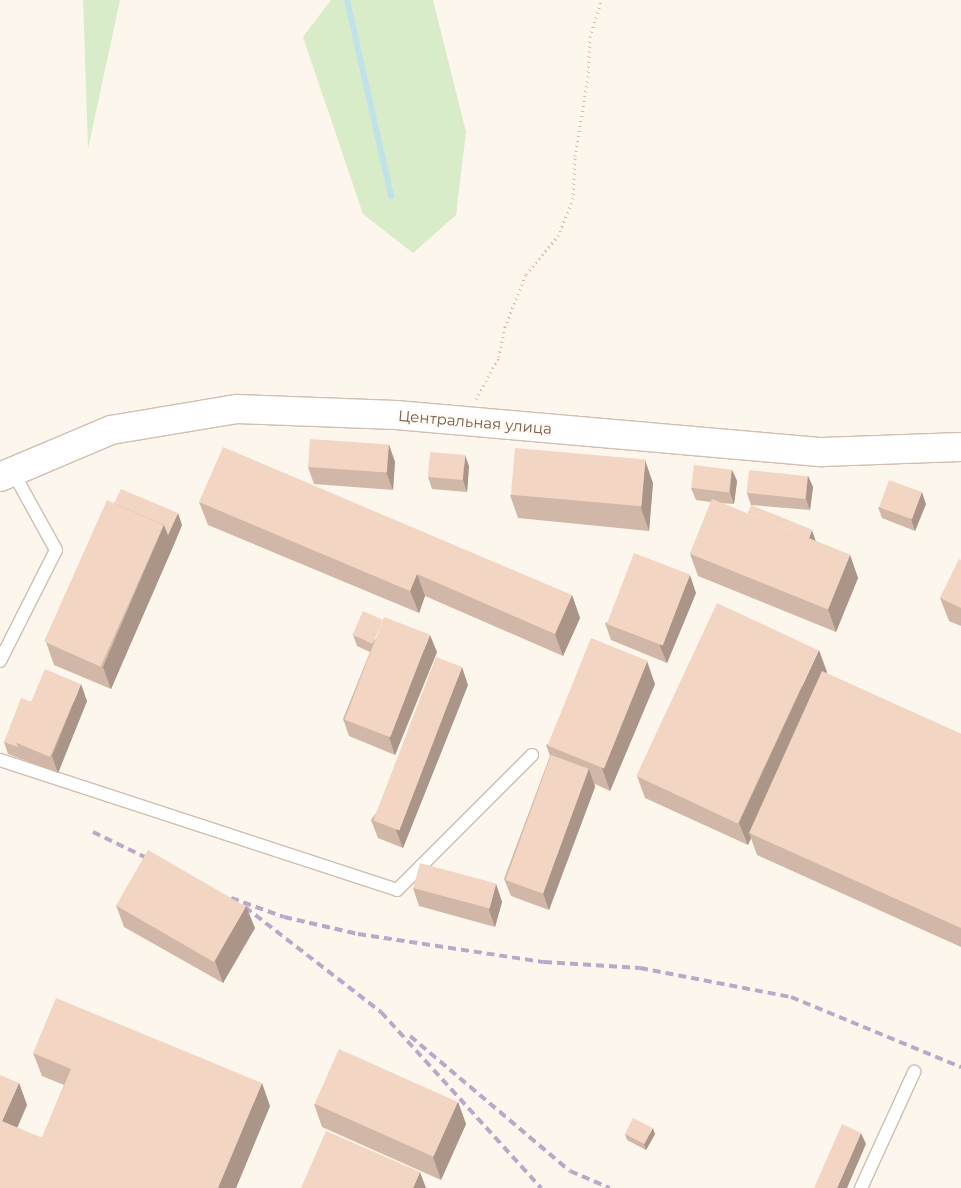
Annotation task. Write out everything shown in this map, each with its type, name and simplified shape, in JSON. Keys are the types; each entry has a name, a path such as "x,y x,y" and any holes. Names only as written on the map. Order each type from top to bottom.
{"street":[{"name":"Центральная улица","path":"6,474 110,430 237,409 459,421 822,452 961,448"}],"lane":[{"path":"0,661 56,550 6,474"},
{"path":"0,760 397,890 532,755"},
{"path":"861,1188 914,1072"}],"path":[{"path":"459,421 482,391 499,357 505,327 526,274 558,236 573,200 574,156 588,77 590,37 601,0"}],"green space":[{"path":"83,0 120,0 88,149"},
{"path":"331,0 433,0 466,132 456,215 413,253 363,214 303,37"}],"building":[{"path":"310,439 389,445 387,472 308,467"},
{"path":"223,447 572,595 555,634 417,574 410,591 199,502"},
{"path":"515,448 646,459 641,506 511,495"},
{"path":"430,452 465,455 463,480 428,477"},
{"path":"694,465 732,470 729,492 691,488"},
{"path":"749,470 808,476 805,499 747,493"},
{"path":"889,480 922,492 912,519 879,507"},
{"path":"121,489 178,513 168,535 164,525 114,503"},
{"path":"712,499 850,555 828,610 690,554"},
{"path":"107,500 164,525 101,667 44,642"},
{"path":"751,505 812,530 809,538 748,513"},
{"path":"634,553 690,575 663,645 607,624"},
{"path":"959,559 961,560 961,608 940,598"},
{"path":"717,603 819,650 738,823 636,776"},
{"path":"363,611 383,620 373,644 352,635"},
{"path":"384,617 430,635 390,737 345,720"},
{"path":"591,638 648,661 604,768 548,746"},
{"path":"436,657 462,667 399,830 373,820"},
{"path":"45,669 81,684 50,757 14,742"},
{"path":"822,671 961,734 961,928 749,833"},
{"path":"21,698 32,702 16,742 18,747 4,742"},
{"path":"551,755 589,769 543,894 506,880"},
{"path":"148,850 246,906 214,962 116,905"},
{"path":"420,863 496,883 490,909 413,888"},
{"path":"56,998 262,1083 218,1188 0,1188 0,1075 19,1083 2,1121 42,1138 71,1069 33,1053"},
{"path":"339,1049 458,1102 433,1157 315,1104"},
{"path":"633,1118 653,1128 644,1144 625,1134"},
{"path":"842,1124 861,1133 837,1188 814,1188"},
{"path":"326,1131 420,1172 413,1188 301,1188"}],"waterway":[{"path":"347,0 391,196"}],"railway":[{"path":"93,832 155,862"},
{"path":"231,898 284,917 358,934 544,962 640,968 791,997 961,1067"},
{"path":"245,907 381,1012 541,1188"},
{"path":"410,1036 570,1171 610,1188"}]}
